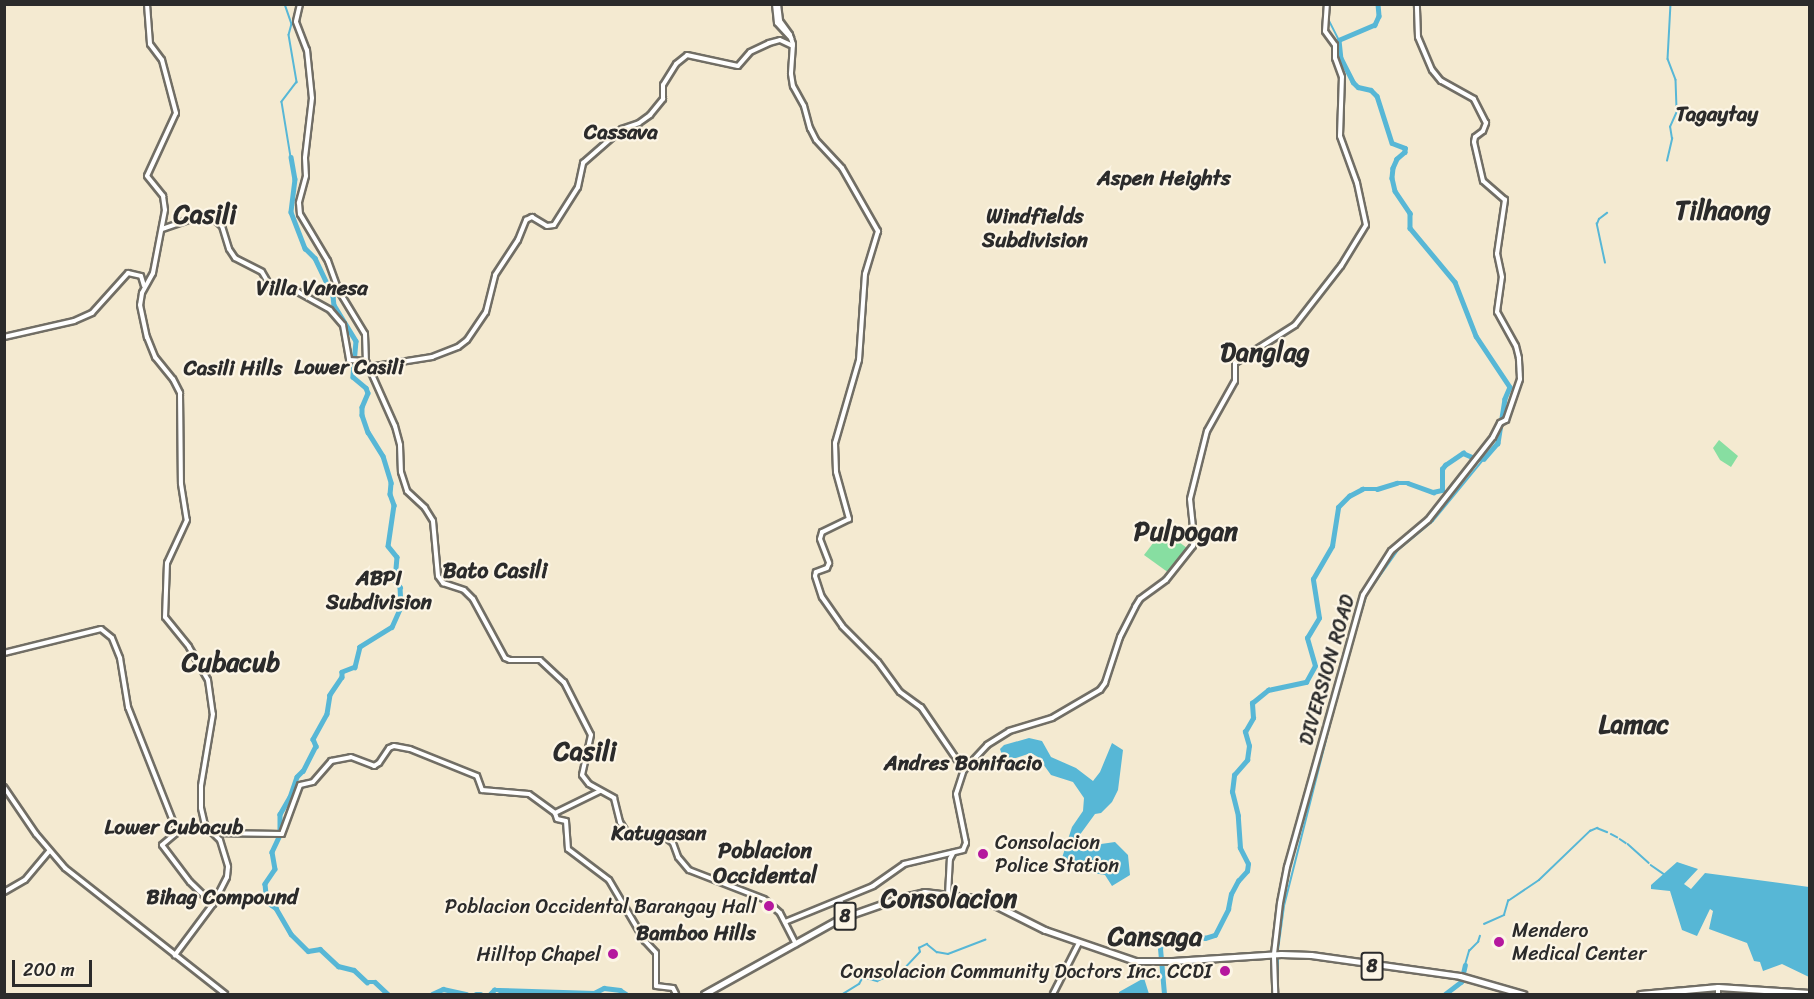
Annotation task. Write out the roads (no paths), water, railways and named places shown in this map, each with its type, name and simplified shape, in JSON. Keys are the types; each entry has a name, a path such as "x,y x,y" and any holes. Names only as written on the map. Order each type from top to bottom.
{"main road":[{"name":"8","path":"704,994 848,916 899,899 948,895 984,902 1044,932 1123,961 1161,963 1277,955 1343,961 1462,977 1523,994"},
{"name":"8","path":"712,994 848,916"},
{"name":"8","path":"1462,977 1515,994"},
{"path":"1664,994 1720,990"},
{"path":"1640,994 1720,990 1809,993"}],"street":[{"path":"147,4 150,44 162,60 176,113 147,176 164,200 162,229 153,273 144,286 140,305 147,337 161,368 178,387 182,433 181,484 187,520 167,563 165,617 189,647 208,680 213,714 201,786 201,808 205,825 220,840 228,867 227,877 213,904 175,955"},
{"path":"300,4 296,22 307,50 312,98 305,158 306,176 299,203 300,214 328,261 339,291 364,331 367,342 366,361 395,426 400,445 401,472 407,491 425,508 433,521 438,576 443,583 464,590 473,599 505,658 540,660 564,682 591,735 582,775 600,791 615,799 620,822 627,833 634,836 652,833 665,837 673,843 684,866 698,874 731,884 764,899 776,908 796,944"},
{"path":"776,4 777,23 791,38 793,46 790,74 810,128 816,140 842,168 878,231 865,274 859,360 835,443 836,472 849,519 820,534 830,563 824,570 816,572 816,579 822,597 842,626 878,662 900,692 921,708 964,770"},
{"path":"785,922 873,886 904,864 953,854 966,846 956,794 964,770 987,746 1009,731 1052,718 1093,696 1104,686 1120,637 1135,607 1166,580 1194,542 1190,500 1205,437 1237,377 1235,363 1291,330 1345,261 1366,225 1358,183 1340,136 1342,77 1335,58 1335,45 1325,31 1327,4"},
{"name":"DIVERSION ROAD","path":"1275,994 1287,867 1363,595 1391,551 1428,520 1493,437 1519,385 1520,370 1516,346 1497,312 1502,277 1497,254 1505,200 1483,181 1474,142 1475,137 1486,127 1482,110 1473,99 1441,81 1427,61 1417,31 1418,4"},
{"path":"369,367 432,357 466,340 486,312 495,275 518,240 526,220 532,217 547,226 554,225 578,187 583,163 622,129 639,123 650,115 663,99 663,85 676,64 687,55 738,66 750,52 769,43 780,40 793,46"},
{"path":"162,229 199,216 213,217 222,226 229,249 235,258 262,272 273,291 305,295 336,316 343,325 349,360 366,361"},
{"path":"4,337 74,321 92,313 100,307 122,277 130,272 141,276 144,286"},
{"path":"4,653 101,629 116,645 128,707 176,829 175,834 162,844 190,882 213,904"},
{"path":"213,833 281,834 300,785 312,782 331,761 351,757 374,766 379,763 386,750 394,746 410,749 477,776 483,790 529,794 555,813 557,819 567,823 568,849 604,875 620,894 645,941 656,953 655,984 657,987 673,988 676,994"},
{"path":"4,787 48,850 82,882 225,994"},
{"path":"555,813 600,791"},
{"path":"4,892 28,878 48,850"},
{"path":"948,895 950,859 953,854"},
{"path":"840,900 848,916"},
{"path":"1054,994 1079,944"}],"water":[{"path":"1029,738 1042,741 1051,757 1076,768 1093,781 1100,772 1112,743 1123,750 1118,790 1112,802 1101,813 1095,814 1079,836 1087,846 1115,842 1128,855 1130,875 1112,886 1105,875 1076,870 1061,861 1072,827 1083,811 1084,798 1073,782 1051,775 1038,757 1031,753 1016,758 1003,758 1000,749 1004,745"},
{"path":"1677,862 1698,869 1684,884 1691,889 1705,873 1809,887 1809,977 1782,964 1763,971 1760,962 1754,961 1747,943 1709,929 1713,911 1710,909 1697,936 1682,930 1670,891 1651,889 1651,885"},
{"path":"1144,978 1149,994 1119,994 1119,992"}],"waterway":[{"path":"285,4 292,24 289,35 297,82 282,102 291,157"},
{"path":"1331,4 1328,18 1339,40"},
{"path":"1378,4 1379,16 1375,25 1339,40 1341,58 1353,82 1358,87 1371,90 1377,96 1392,143 1405,148 1405,152 1397,159 1393,168 1392,178 1395,191 1410,213 1410,228 1455,282 1476,336 1510,387 1505,399 1498,443 1484,459 1476,459"},
{"path":"1671,4 1668,59 1676,80 1677,107"},
{"path":"1667,161 1672,139 1670,127 1677,111"},
{"path":"291,157 295,179 291,212 305,248 315,258 333,296 334,305 356,341 353,377 366,388 368,393 362,407 362,415 368,432 383,456 391,483 390,494 394,505 388,546 397,557 395,580 400,587 401,607 392,627 360,647 355,667 342,672 342,677 330,695 327,714 313,739 316,746 303,771 297,777 290,797 280,814 280,835 272,852 275,869 265,884 267,902 276,908 291,934 308,951 320,949 338,966 354,970 367,982 375,982 388,994"},
{"path":"1605,263 1597,224 1599,219 1607,213"},
{"path":"1164,994 1160,948 1163,942 1175,933 1205,938 1215,935 1228,909 1231,894 1247,871 1248,864 1240,848 1238,816 1232,792 1234,775 1247,760 1249,746 1245,732 1253,718 1252,703 1268,690 1306,682 1315,666 1307,638 1319,618 1313,579 1332,546 1338,507 1349,496 1362,489 1377,489 1397,483 1408,483 1433,492 1442,490 1442,469 1445,465 1463,453 1474,458"},
{"path":"1278,994 1278,950 1284,906 1344,669 1367,594 1398,550 1433,521 1484,459"},
{"path":"1484,924 1504,915 1508,901 1539,880 1590,831 1597,828 1607,832"},
{"path":"1611,834 1617,837"},
{"path":"1620,839 1626,843"},
{"path":"1628,844 1649,863"},
{"path":"1651,865 1664,874"},
{"path":"1465,965 1469,951 1478,942 1480,936"},
{"path":"843,994 859,984 863,977 877,981 884,978 884,974 904,969 920,952 919,948 927,944 937,952 948,954 985,940"},
{"path":"1445,994 1461,982 1465,965"},
{"path":"490,994 494,990 594,993 604,988 620,990 626,994"},
{"path":"432,994 443,989 466,994"},
{"path":"476,994 481,994"}],"place":[{"name":"Consolacion Police Station","path":"983,854"},
{"name":"Poblacion Occidental Barangay Hall","path":"769,906"},
{"name":"Mendero Medical Center","path":"1499,942"},
{"name":"Hilltop Chapel","path":"613,954"},
{"name":"Consolacion Community Doctors Inc. CCDI","path":"1225,971"}],"district":[{"name":"Tagaytay","path":"1717,114"},
{"name":"Cassava","path":"621,132"},
{"name":"Aspen Heights","path":"1164,178"},
{"name":"Tilhaong","path":"1723,211"},
{"name":"Casili","path":"205,215"},
{"name":"Windfields Subdivision","path":"1035,228"},
{"name":"Villa Vanesa","path":"312,288"},
{"name":"Danglag","path":"1265,353"},
{"name":"Lower Casili","path":"349,367"},
{"name":"Casili Hills","path":"233,368"},
{"name":"Pulpogan","path":"1186,532"},
{"name":"Bato Casili","path":"495,571"},
{"name":"ABPI Subdivision","path":"379,590"},
{"name":"Cubacub","path":"231,663"},
{"name":"Lamac","path":"1634,725"},
{"name":"Casili","path":"585,752"},
{"name":"Andres Bonifacio","path":"963,763"},
{"name":"Lower Cubacub","path":"174,827"},
{"name":"Katugasan","path":"659,833"},
{"name":"Poblacion Occidental","path":"765,862"},
{"name":"Bihag Compound","path":"222,897"},
{"name":"Consolacion","path":"949,899"},
{"name":"Bamboo Hills","path":"696,933"},
{"name":"Cansaga","path":"1155,937"}]}
